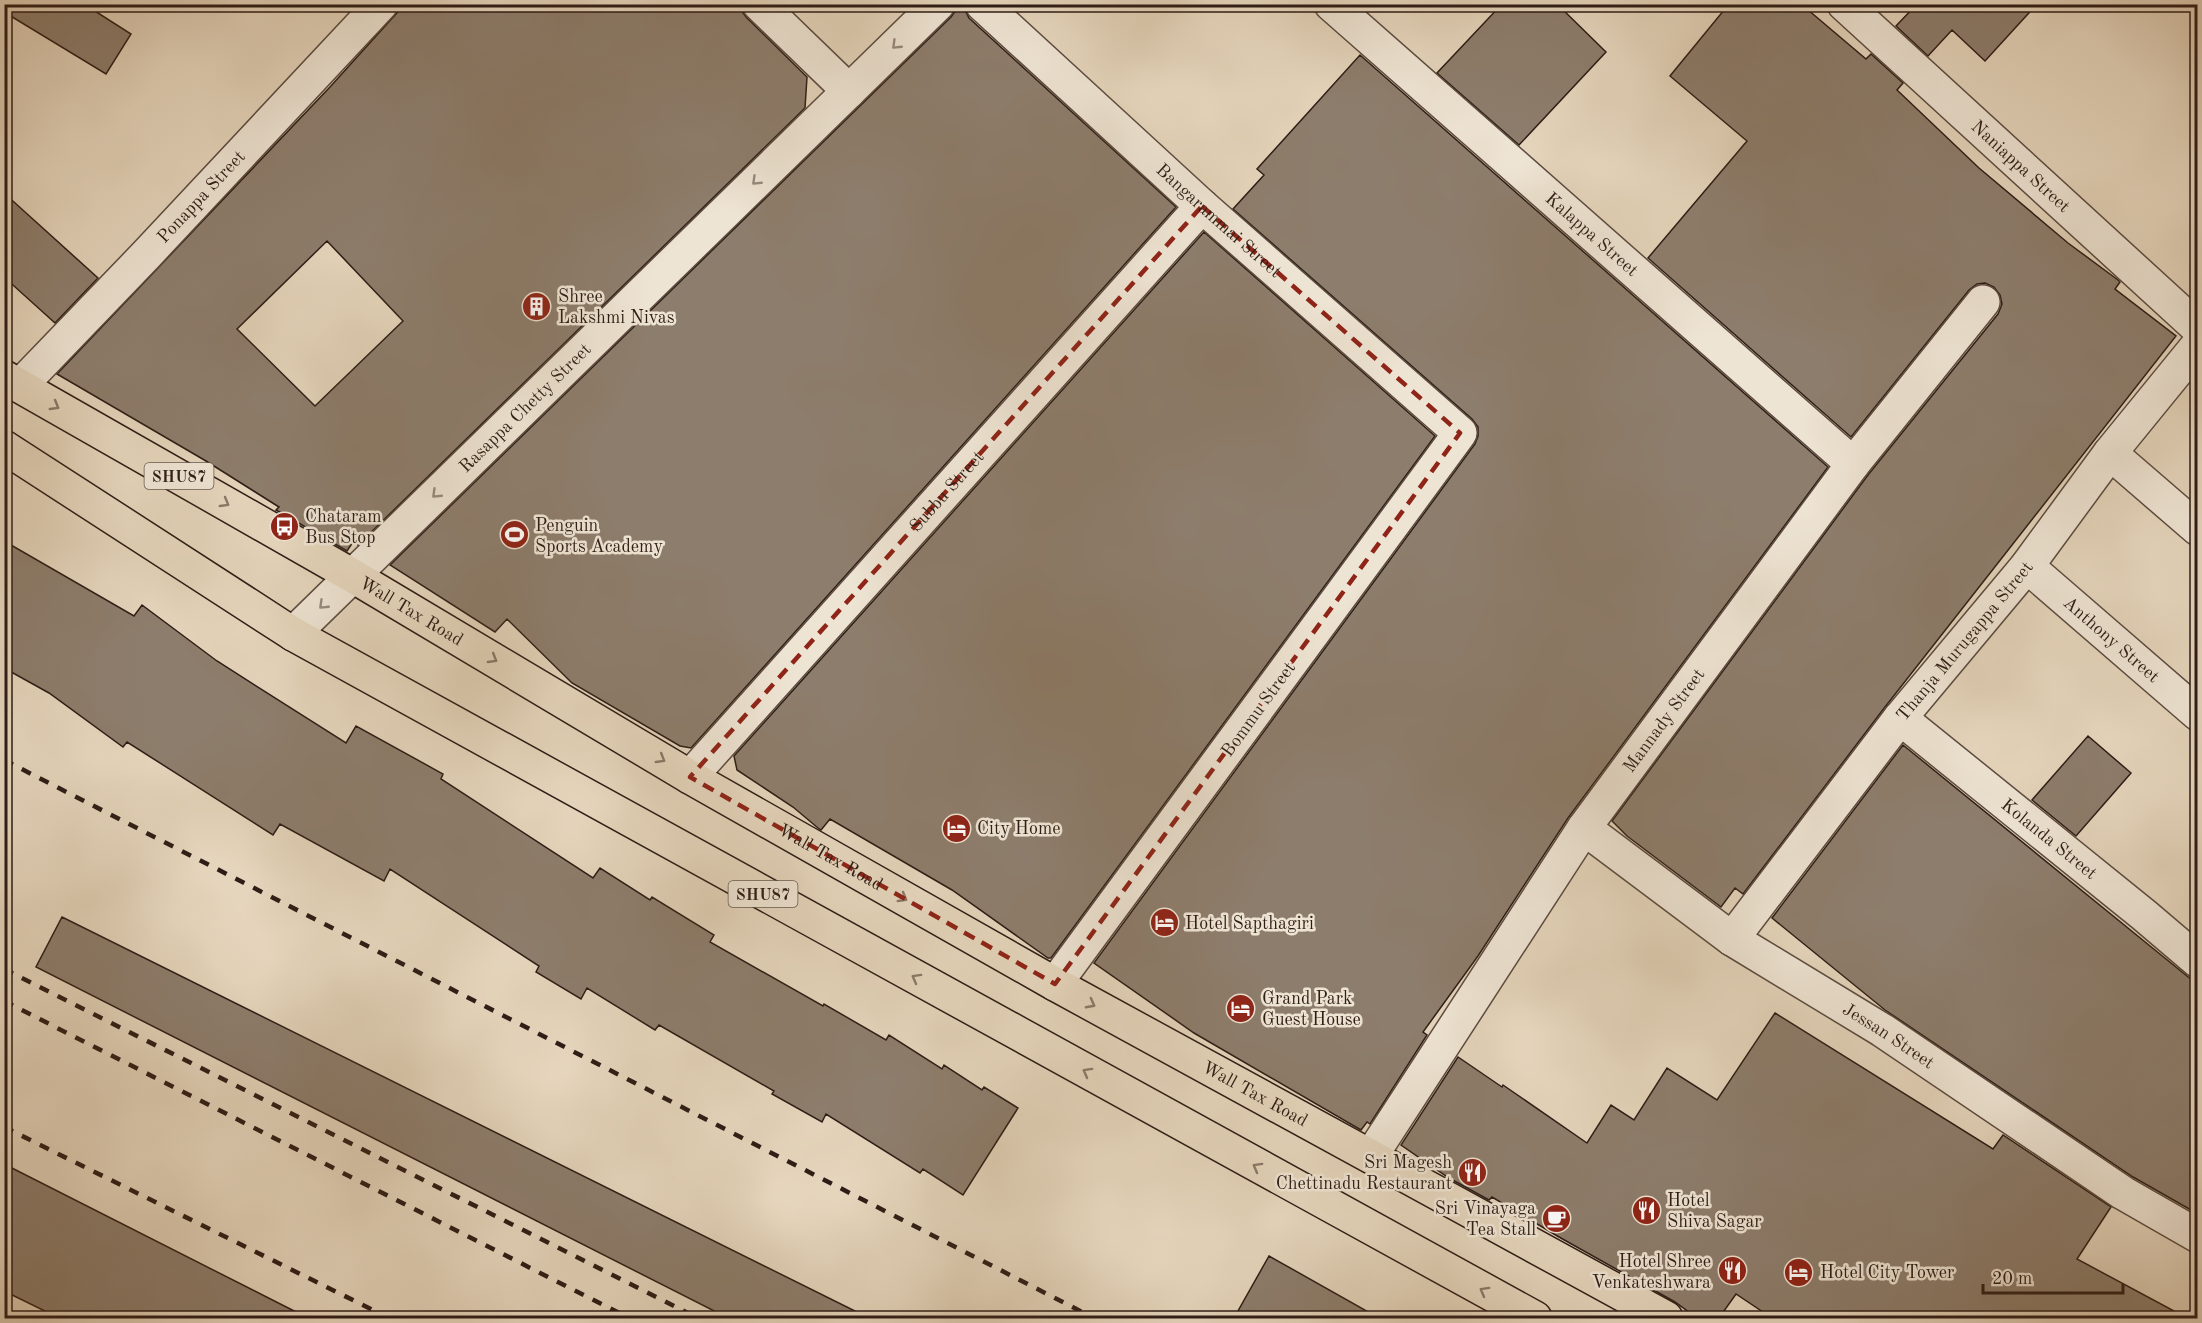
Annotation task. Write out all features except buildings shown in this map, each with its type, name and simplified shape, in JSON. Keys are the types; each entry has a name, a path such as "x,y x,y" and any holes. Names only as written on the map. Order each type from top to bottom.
{"main road":[{"name":"Wall Tax Road","path":"12,382 353,576 690,777 1055,984 1666,1318"},
{"name":"SHU87","path":"4,447 293,634 1535,1318"}],"street":[{"name":"Ponappa Street","path":"12,382 147,254 381,4"},
{"path":"759,4 849,91"},
{"name":"Rasappa Chetty Street","path":"293,634 938,4"},
{"name":"Bangarammai Street","path":"982,4 1202,206 1460,433"},
{"name":"Kalappa Street","path":"1331,4 1854,464"},
{"name":"Naniappa Street","path":"1844,4 2198,328"},
{"name":"Subbu Street","path":"690,777 1202,206"},
{"name":"Mannady Street","path":"1371,1156 1584,828 1854,464 1983,302"},
{"name":"Thanja Murugappa Street","path":"1732,939 1900,718 2026,566 2110,453 2198,345"},
{"name":"Bommu Street","path":"1055,984 1460,433"},
{"path":"2110,453 2198,529"},
{"name":"Anthony Street","path":"2026,566 2198,714"},
{"name":"Kolanda Street","path":"1900,718 2198,961"},
{"name":"Jessan Street","path":"1584,828 1732,939 1882,1030 2123,1192 2198,1236"}],"highlighted area":[{"path":"1202,206 1460,433 1055,984 690,777"}],"railway":[{"path":"4,760 1094,1318"},
{"path":"4,969 698,1318"},
{"path":"4,1001 629,1318"},
{"path":"4,1127 389,1318"}],"place":[{"name":"Shree Lakshmi Nivas","path":"537,306"},
{"name":"Chataram Bus Stop","path":"284,526"},
{"name":"Penguin Sports Academy","path":"514,535"},
{"name":"City Home","path":"956,828"},
{"name":"Hotel Sapthagiri","path":"1164,923"},
{"name":"Grand Park Guest House","path":"1241,1008"},
{"name":"Sri Magesh Chettinadu Restaurant","path":"1473,1172"},
{"name":"Hotel Shiva Sagar","path":"1646,1210"},
{"name":"Sri Vinayaga Tea Stall","path":"1557,1218"},
{"name":"Hotel Shree Venkateshwara","path":"1732,1271"},
{"name":"Hotel City Tower","path":"1799,1272"}]}
